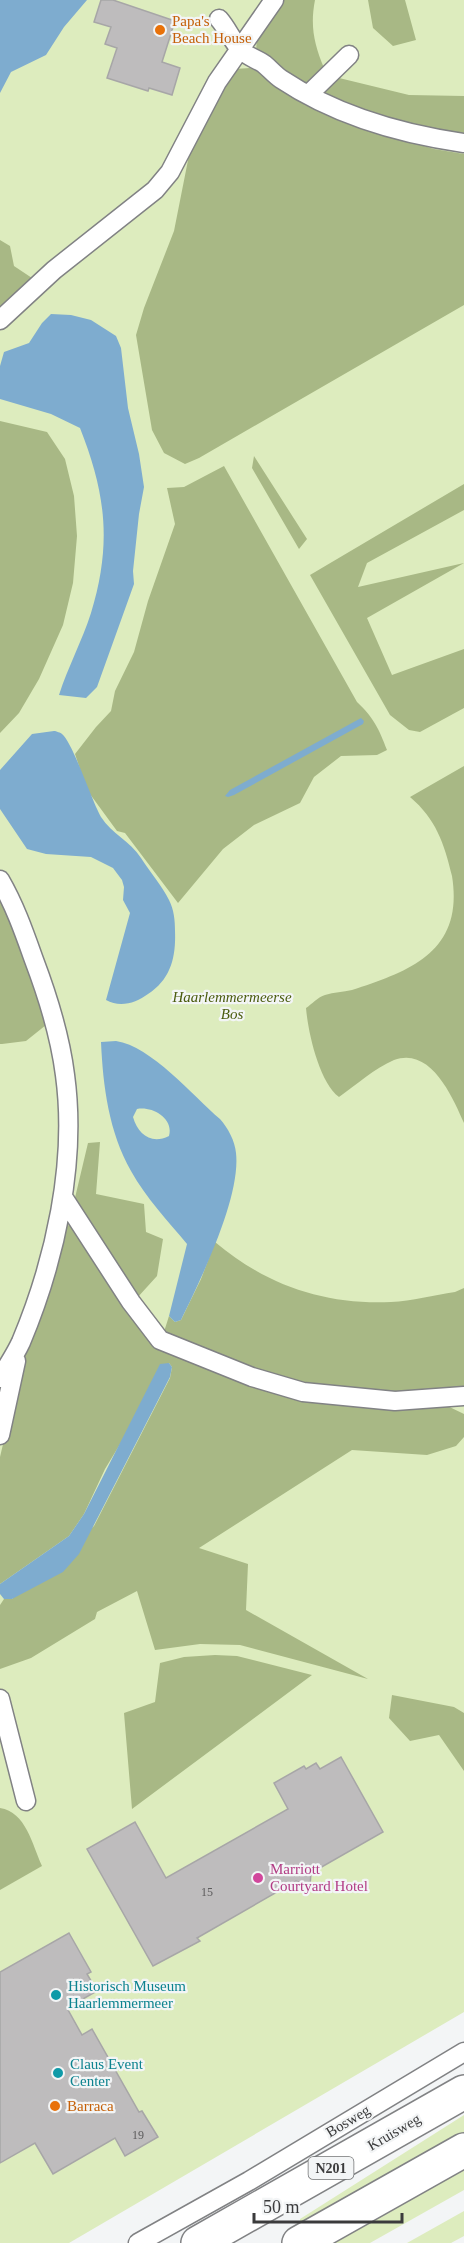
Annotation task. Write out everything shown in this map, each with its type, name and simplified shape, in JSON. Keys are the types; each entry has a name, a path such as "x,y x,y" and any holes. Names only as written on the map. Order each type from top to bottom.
{"highway":[{"name":"Kruisweg","path":"198,2243 464,2092"},
{"path":"299,2243 464,2150"}],"street":[{"path":"0,320 54,270 155,190 170,172 217,82 274,0"},
{"path":"219,19 230,31 240,50 308,95 357,117 430,138 464,143"},
{"path":"308,95 349,56"},
{"path":"0,880 14,904 47,996 59,1040 68,1116 63,1197 56,1234 20,1344 0,1436"},
{"path":"63,1197 131,1302 160,1340 252,1377 303,1392 395,1401 464,1396"},
{"path":"0,1378 20,1344"},
{"path":"0,1699 26,1801"},
{"name":"Bosweg","path":"138,2243 249,2181 464,2052"}],"green space":[{"name":"Haarlemmermeerse Bos","path":"0,0 464,0 464,2012 69,2243 0,2243"},
{"path":"281,0 315,0 314,35 324,68 307,89 256,51 257,38"},
{"path":"368,0 405,0 416,40 393,46 373,28"},
{"path":"250,68 400,139 434,149 464,154 464,305 185,464 164,453 152,430 136,335 174,231 192,140 234,69"},
{"path":"335,77 409,95 464,96 464,137 411,127 318,95"},
{"path":"0,240 10,246 14,266 32,278 0,310"},
{"path":"0,421 47,432 65,459 74,496 77,536 73,583 63,625 39,679 19,713 0,733"},
{"path":"254,456 307,539 299,549 252,468"},
{"path":"224,466 357,702 375,724 387,750 377,755 341,756 314,777 300,803 254,825 223,849 178,903 125,833 117,831 87,790 75,754 111,711 115,691 134,652 148,601 175,524 167,488 184,487"},
{"path":"464,484 464,510 367,563 358,587 464,563 367,618 392,675 464,649 464,708 420,732 409,730 390,715 310,575"},
{"path":"464,766 464,1123 447,1088 430,1067 419,1060 407,1058 394,1060 380,1067 339,1097 332,1090 320,1069 309,1030 306,1008 322,996 352,990 394,975 429,954 441,940 450,923 454,902 452,876 438,832 419,805 410,797"},
{"path":"0,895 25,949 46,1025 26,1041 2,1044 0,1044"},
{"path":"100,1142 96,1194 144,1204 146,1232 163,1239 157,1276 137,1298 74,1202 88,1143"},
{"path":"67,1225 75,1226 151,1343 249,1383 437,1401 464,1414 464,1437 456,1446 427,1455 352,1450 199,1548 248,1564 246,1610 368,1679 240,1645 200,1644 155,1650 137,1591 97,1612 95,1619 31,1658 0,1669 0,1605 4,1599 12,1599 94,1526 170,1378 172,1367 169,1363 105,1469 84,1514 69,1536 0,1584 0,1457 22,1363 61,1234"},
{"path":"215,1242 234,1257 275,1281 319,1296 366,1302 399,1301 455,1292 464,1288 464,1393 421,1396 304,1386 255,1371 163,1335 169,1316 175,1322 181,1320 201,1279"},
{"path":"237,1656 312,1675 132,1809 124,1713 155,1702 160,1663 184,1657"},
{"path":"392,1695 454,1707 464,1713 464,1771 439,1735 410,1741 389,1718"},
{"path":"0,1808 9,1811 22,1822 42,1866 0,1890"},
{"path":"464,2115 464,2133 301,2227 300,2219"},
{"path":"464,2169 464,2190 370,2243 334,2243"},
{"path":"464,2211 464,2236 451,2243 407,2243"}],"water":[{"path":"0,0 87,0 64,27 46,55 11,72 0,93"},
{"path":"51,314 71,315 91,320 116,336 121,348 128,408 144,487 133,571 134,584 97,687 86,698 59,695 91,613 98,588 104,542 96,475 80,428 51,414 0,399 0,366 4,352 29,343"},
{"path":"361,718 364,721 363,724 234,795 225,796 230,790"},
{"path":"54,731 62,734 71,748 101,817 137,852 163,890 172,908 175,941 170,967 156,988 133,1002 117,1004 106,1000 130,913 123,900 122,880 113,868 91,857 46,854 27,849 0,809 0,770 32,734"},
{"path":"116,1041 129,1045 157,1062 220,1119 234,1144 236,1171 226,1214 209,1261 181,1320 175,1322 169,1316 187,1244 143,1191 123,1156 108,1109 101,1042","holes":["137,1109 155,1111 165,1119 170,1130 169,1136 156,1139 142,1133 133,1117"]},
{"path":"169,1363 172,1367 170,1377 79,1554 63,1572 12,1599 4,1599 0,1594 0,1584 69,1536 84,1514 160,1364"}],"building":[{"path":"101,0 113,0 175,21 162,62 180,68 172,95 149,88 148,91 107,78 117,48 105,44 111,27 94,22"},
{"path":"341,1757 383,1832 311,1873 310,1886 296,1881 197,1938 200,1941 153,1966 87,1849 135,1822 166,1878 288,1809 274,1783 304,1766 306,1769 316,1763 320,1769"},
{"name":"Claus Event Center","path":"69,1933 91,1972 87,1974 97,1991 67,2008 82,2035 92,2029 139,2112 142,2111 158,2137 125,2156 115,2138 53,2174 35,2143 0,2163 0,1972"}],"place":[{"name":"Papa's Beach House","path":"160,30"},
{"name":"Marriott Courtyard Hotel","path":"258,1878"},
{"name":"Historisch Museum Haarlemmermeer","path":"56,1995"},
{"name":"Claus Event Center","path":"58,2073"},
{"name":"Barraca","path":"55,2106"}]}
